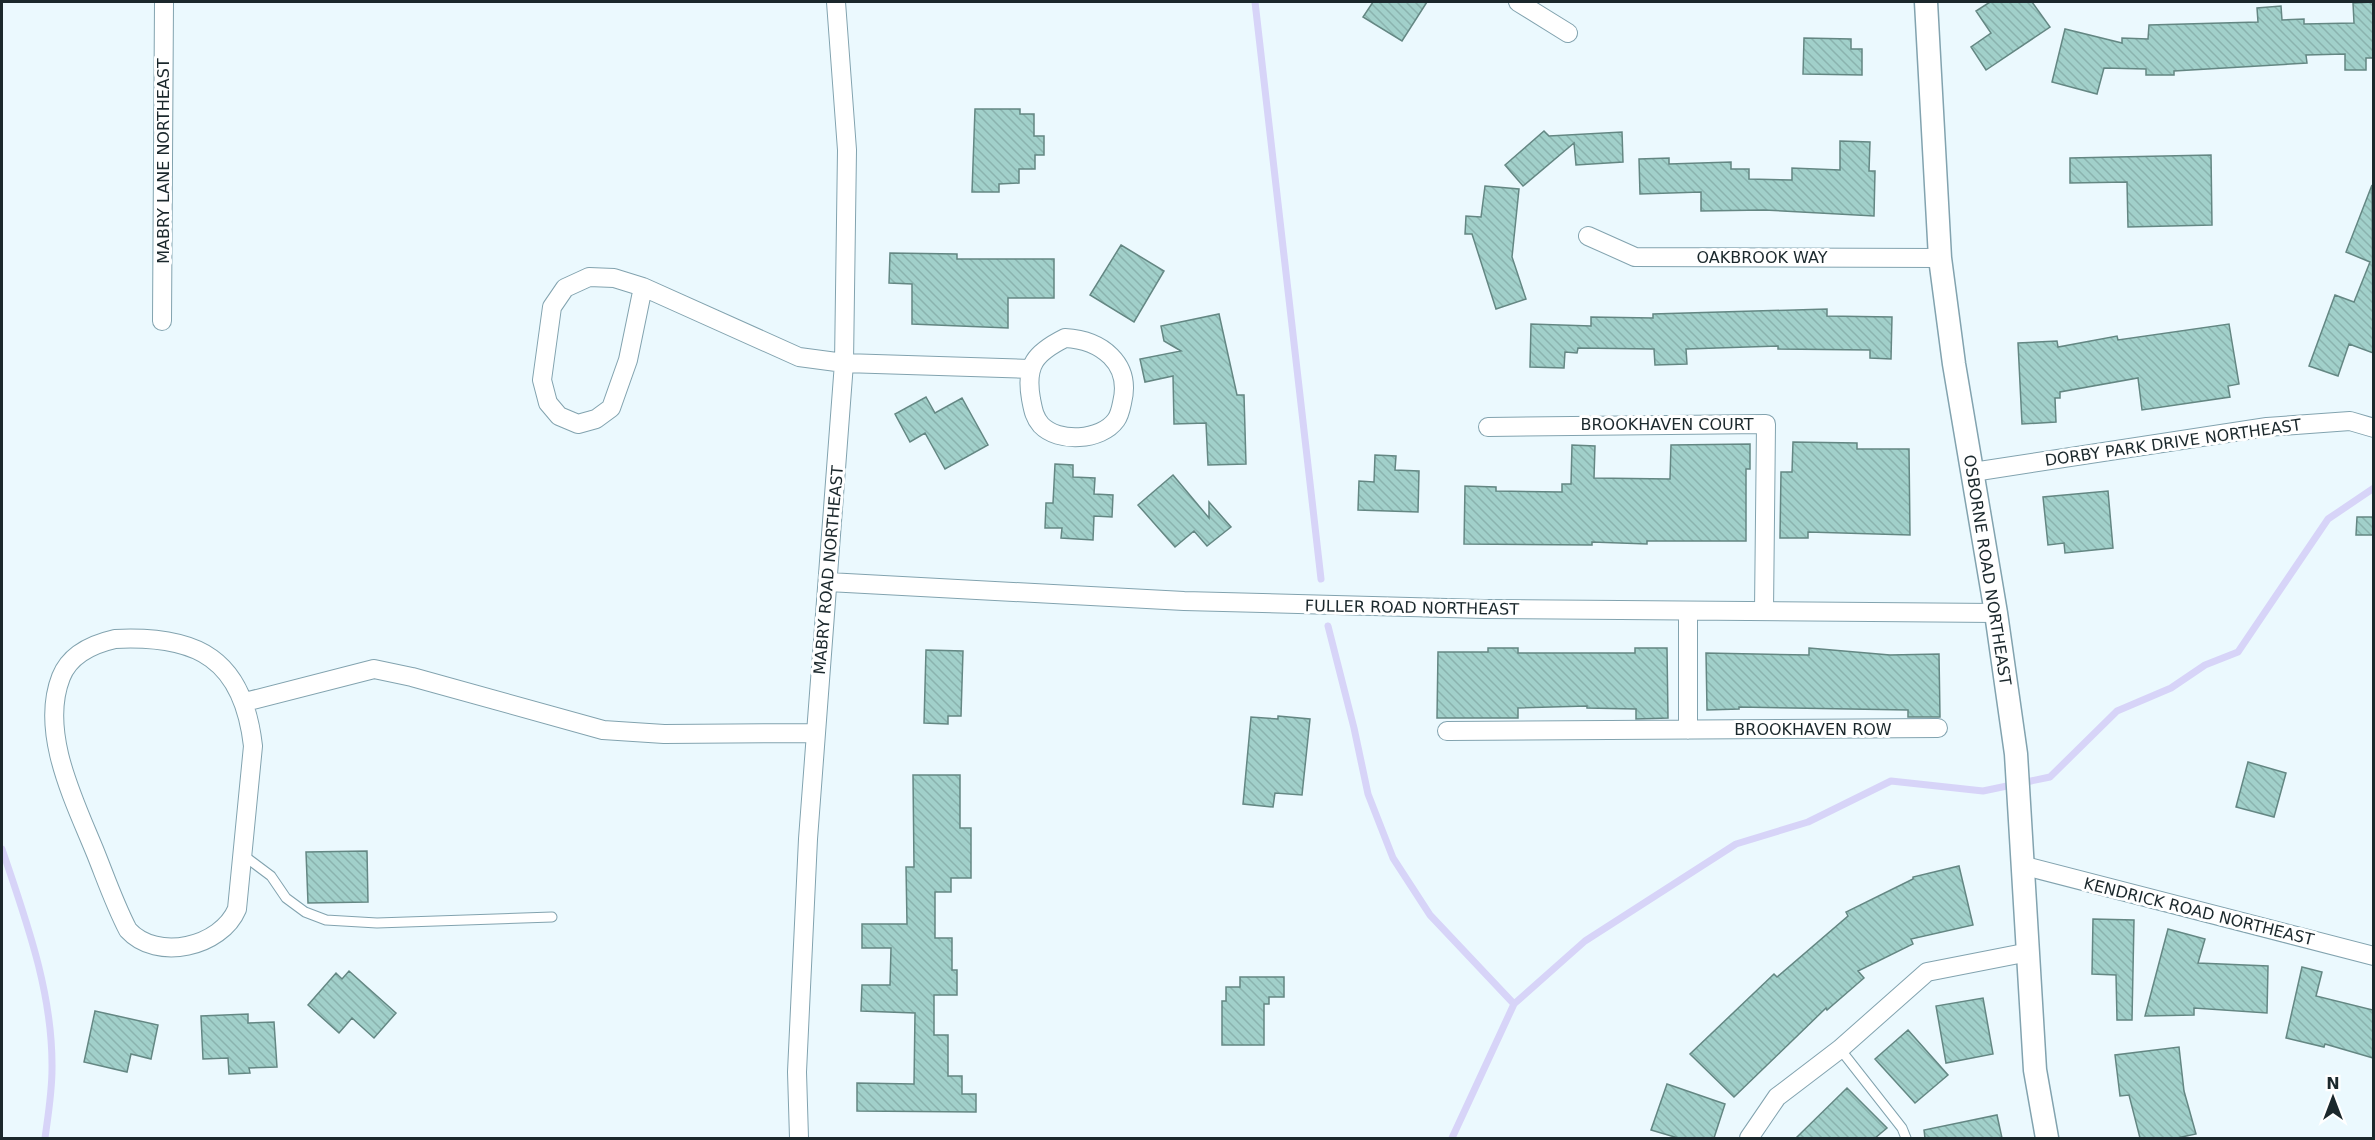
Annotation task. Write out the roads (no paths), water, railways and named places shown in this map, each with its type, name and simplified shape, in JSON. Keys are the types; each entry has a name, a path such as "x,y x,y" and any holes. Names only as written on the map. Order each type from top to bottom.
{"street":[{"name":"MABRY LANE NORTHEAST","path":"162,321 164,2"},
{"name":"MABRY ROAD NORTHEAST","path":"799,1138 797,1072 815,733 844,363 847,150 836,2"},
{"path":"1518,2 1568,33"},
{"name":"OSBORNE ROAD NORTHEAST","path":"1926,2 1940,258 1954,364 1996,613 2016,754 2025,866 2035,1070 2047,1138"},
{"name":"OAKBROOK WAY","path":"1588,236 1635,257 1940,258"},
{"path":"643,287 628,360 611,408 596,419 578,424 559,416 548,403 542,380 552,307 565,288 589,277 614,278 643,287 799,357 844,363 1030,369"},
{"path":"1065,338 1084,339 1099,346 1112,356 1122,376 1123,400 1116,420 1105,431 1088,437 1051,433 1034,416 1030,369 1038,356 1065,338"},
{"name":"DORBY PARK DRIVE NORTHEAST","path":"1973,472 2267,426 2350,421 2373,428"},
{"name":"BROOKHAVEN COURT","path":"1488,427 1766,424 1764,611"},
{"name":"FULLER ROAD NORTHEAST","path":"828,582 1184,601 1688,611 1996,613"},
{"path":"1688,611 1688,730"},
{"path":"134,638 176,642 194,647 224,669 245,702 253,746 243,855 237,909 225,929 203,940 165,948 134,936 120,915 74,795 58,746 55,706 62,675 84,650 115,639 134,638"},
{"path":"245,702 374,669 412,676 603,730 664,734 815,733"},
{"name":"BROOKHAVEN ROW","path":"1447,731 1938,728"},
{"name":"KENDRICK ROAD NORTHEAST","path":"2025,866 2373,956"},
{"path":"1749,1138 1777,1097 1840,1049 1927,972 2029,952"}],"lane":[{"path":"243,855 271,876 286,898 305,912 326,920 377,923 552,917"},
{"path":"1840,1049 1902,1128 1906,1138"}],"waterway":[{"path":"1255,2 1321,579"},
{"path":"1452,1138 1514,1004 1585,941 1736,844 1808,822 1891,781 1983,791 2050,777 2117,711 2171,688 2205,665 2238,652 2328,519 2374,488"},
{"path":"1328,626 1368,794 1393,858 1430,915 1514,1004"},
{"path":"2,849 36,957 48,1013 52,1078 45,1138"}]}
